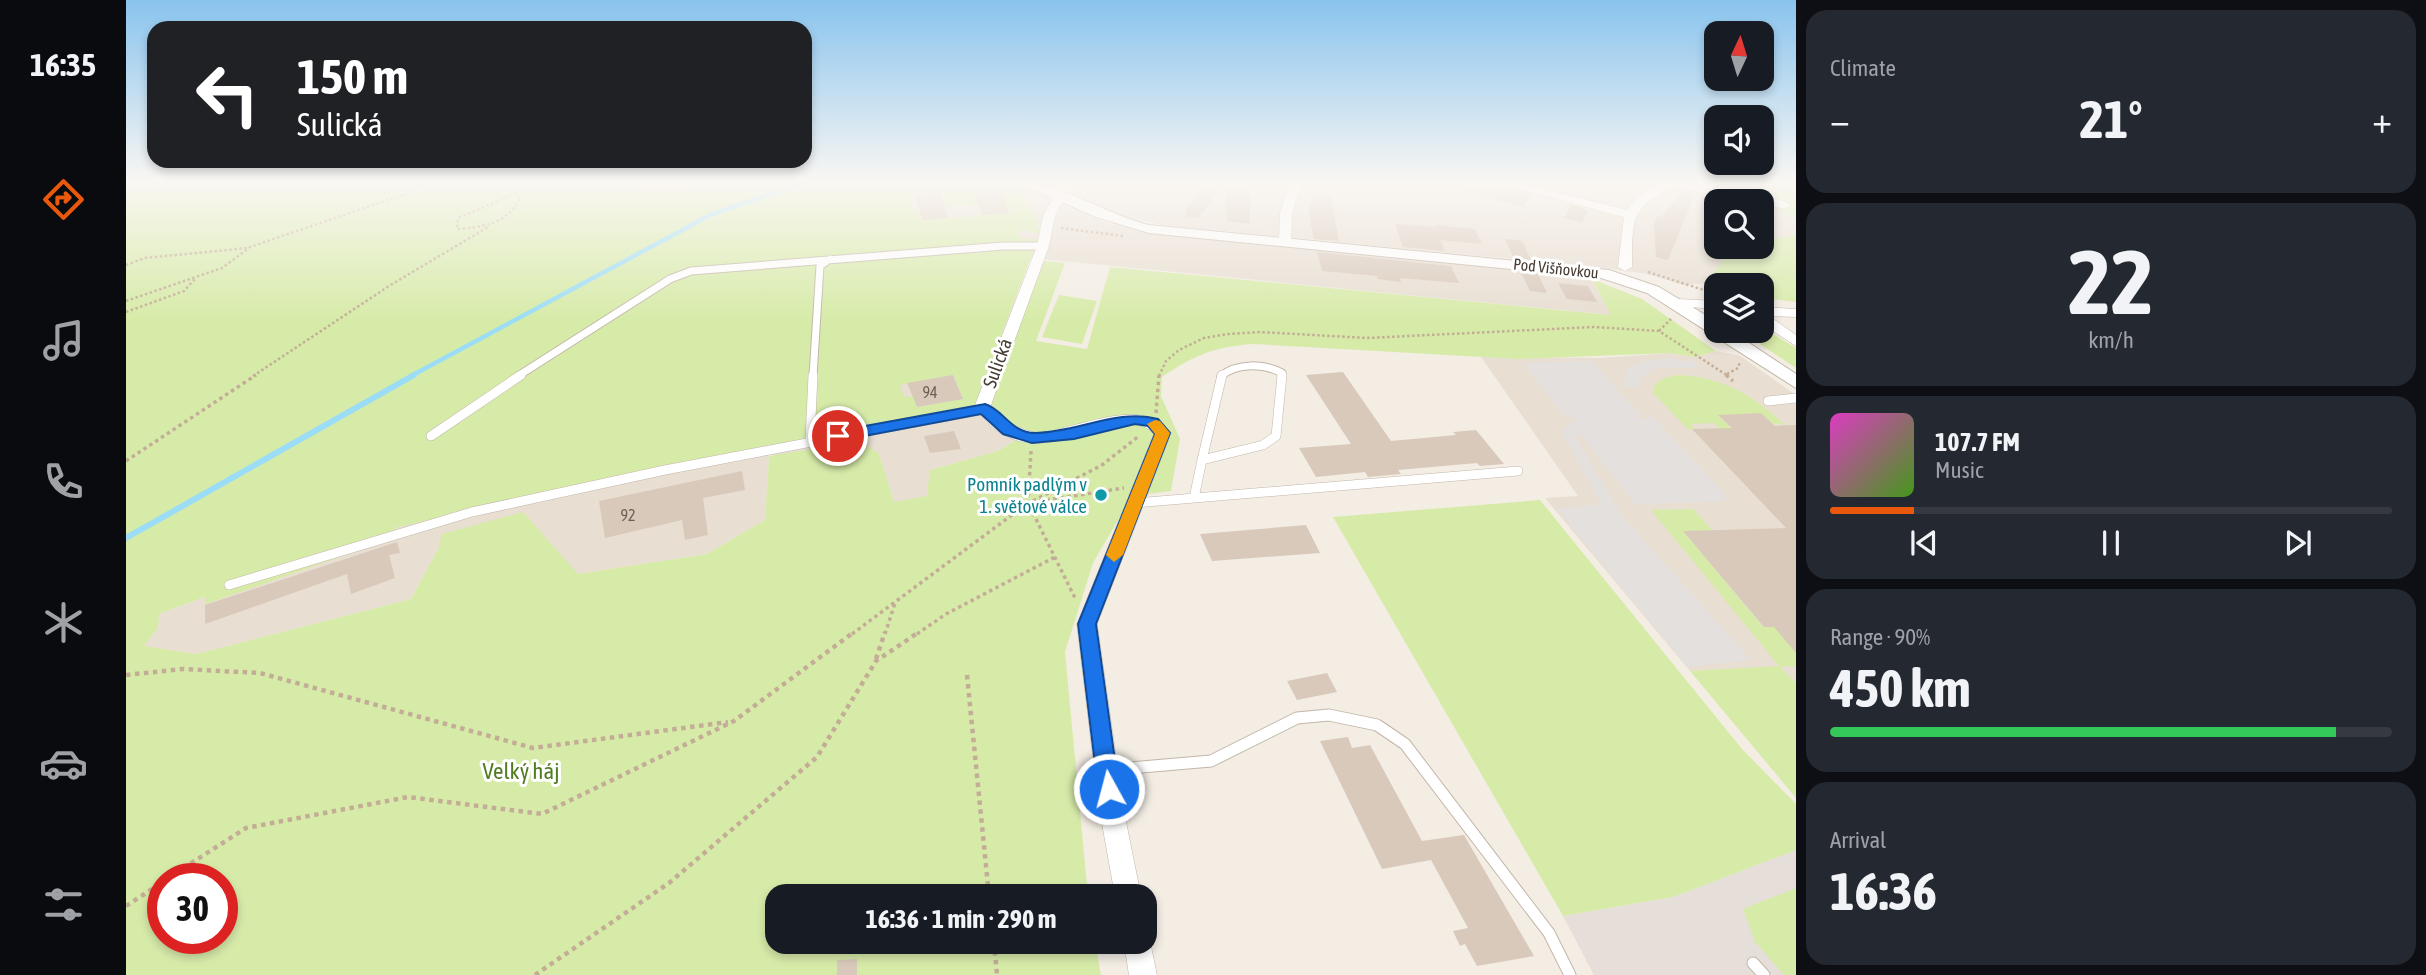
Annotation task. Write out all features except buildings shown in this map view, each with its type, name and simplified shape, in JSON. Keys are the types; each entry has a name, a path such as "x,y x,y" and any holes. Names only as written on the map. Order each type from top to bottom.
{"street":[{"name":"Sulická","path":"1047,228 1043,246 987,387 985,409 1008,431 1032,438 1074,434 1135,419 1153,422"},
{"name":"Pod Višňovkou","path":"1145,228 1603,273 1635,282 1678,303 1704,304"},
{"path":"1285,242 1286,228"},
{"path":"1625,267 1627,228"},
{"path":"1678,303 1704,321"},
{"path":"1774,312 1796,313"},
{"path":"1774,326 1796,342"},
{"path":"1738,343 1796,382"},
{"path":"1126,884 1087,624 1163,433 1153,422"},
{"path":"1139,954 1143,975"}],"lane":[{"path":"431,436 582,333 670,279 691,271 1003,246 1043,246"},
{"path":"810,441 817,289 820,266 830,259"},
{"path":"1194,498 1202,460 1221,375 1233,368 1273,367 1282,373 1276,436 1263,445 1202,460"},
{"path":"1768,401 1796,398"},
{"path":"229,585 472,512 810,441 985,409"},
{"path":"1139,494 1194,498 1518,471"},
{"path":"1107,770 1211,761 1297,718 1329,715 1377,724 1405,744 1549,933 1570,975"},
{"path":"1753,963 1764,975"}],"path":[{"path":"126,265 145,258 250,247 307,228"},
{"path":"457,228 480,228"},
{"path":"126,461 389,286 487,228"},
{"path":"126,301 222,268 250,247"},
{"path":"126,312 184,291 197,277"},
{"path":"191,863 246,828 408,797 542,814 734,721 1028,503 1120,455 1153,422 1158,407 1159,375 1166,361 1179,350 1204,338 1259,332 1367,338 1584,327 1660,331 1727,374 1733,381"},
{"path":"1727,374 1738,368 1741,361"},
{"path":"1032,438 1028,503 1087,624"},
{"path":"1028,503 1139,494"},
{"path":"876,661 946,614 1055,557"},
{"path":"535,975 669,883 817,757 876,661 896,601"},
{"path":"126,675 183,669 260,673 533,748 734,721"},
{"path":"967,675 988,884"},
{"path":"126,906 147,892"},
{"path":"995,954 997,975"}],"shaded area":[{"path":"915,228 1126,228 1146,233 1589,275 1612,315 1032,258 946,261"},
{"path":"1189,228 1704,228 1704,259 1723,259 1714,273 1704,273 1704,283 1684,285 1647,274"},
{"path":"1774,228 1796,228 1796,235 1774,238"},
{"path":"993,350 1007,351 1018,429 1016,440 998,451 930,470 928,496 894,503 879,455 769,455 765,520 707,554 578,574 439,547 411,599 196,654 143,646 158,628 159,614 395,528 630,474 868,364"},
{"path":"1716,351 1740,356 1796,395 1796,683 1779,667 1690,671 1545,498 1578,496 1481,357 1601,358 1671,353 1695,357"},
{"path":"1668,358 1695,362 1697,368 1654,368 1639,379 1638,389 1622,386 1628,368 1637,363"},
{"path":"1592,361 1641,416 1632,417 1646,419 1650,414 1724,493 1725,500 1712,502 1635,504 1580,434 1575,436 1623,517 1751,660 1687,667 1557,509 1597,505 1599,500 1562,433 1563,428 1571,424 1569,421 1578,420 1575,417 1565,417 1523,363"},
{"path":"1796,850 1796,975 1594,975 1563,916 1673,897"}],"green space":[{"name":"Velký háj","path":"126,228 1038,228 1039,234 1023,229 1017,234 1022,239 1038,239 974,407 630,474 395,528 396,538 206,604 205,597 159,614 158,628 144,646 196,654 411,599 439,547 442,534 523,512 578,574 707,554 765,520 769,456 861,441 879,454 894,502 927,496 930,470 998,451 1016,440 1018,429 996,414 988,396 1044,261 1065,263 1036,341 1087,349 1110,267 1611,315 1592,279 1642,299 1716,351 1695,357 1671,353 1518,359 1253,344 1205,353 1162,377 1161,396 1180,439 1171,491 1132,496 1093,563 1065,652 1087,884 765,884 765,954 1097,954 1101,975 857,975 856,959 837,961 837,975 126,975","holes":["954,375 963,399 917,407 913,396 904,397 900,385"]},
{"path":"1796,235 1796,302 1774,299 1774,273 1714,273 1723,259 1774,259 1774,238"},
{"path":"1059,295 1097,301 1082,344 1042,337"},
{"path":"1774,334 1796,348 1796,368 1758,343 1774,343"},
{"path":"1678,375 1709,379 1736,390 1761,405 1785,425 1719,416 1732,429 1720,429 1714,423 1691,424 1695,429 1688,429 1653,393 1655,384 1664,378"},
{"path":"1540,500 1742,749 1796,804 1796,850 1673,897 1563,916 1333,517"},
{"path":"1693,509 1712,530 1684,532 1763,627 1796,626 1796,666 1780,667 1796,683 1796,798 1690,671 1779,666 1651,510"},
{"path":"1796,888 1796,975 1784,975 1755,942 1743,909"}],"waterway":[{"path":"411,376 687,228"},
{"path":"126,538 414,375"}],"slow traffic":[{"path":"1114,555 1163,433 1155,424"}],"place":[{"name":"Pomník padlým v 1. světové válce","path":"1101,495"}],"route":[{"path":"838,436 985,409 1008,431 1032,438 1074,434 1135,419 1153,422 1163,433 1087,624 1109,789"}]}
